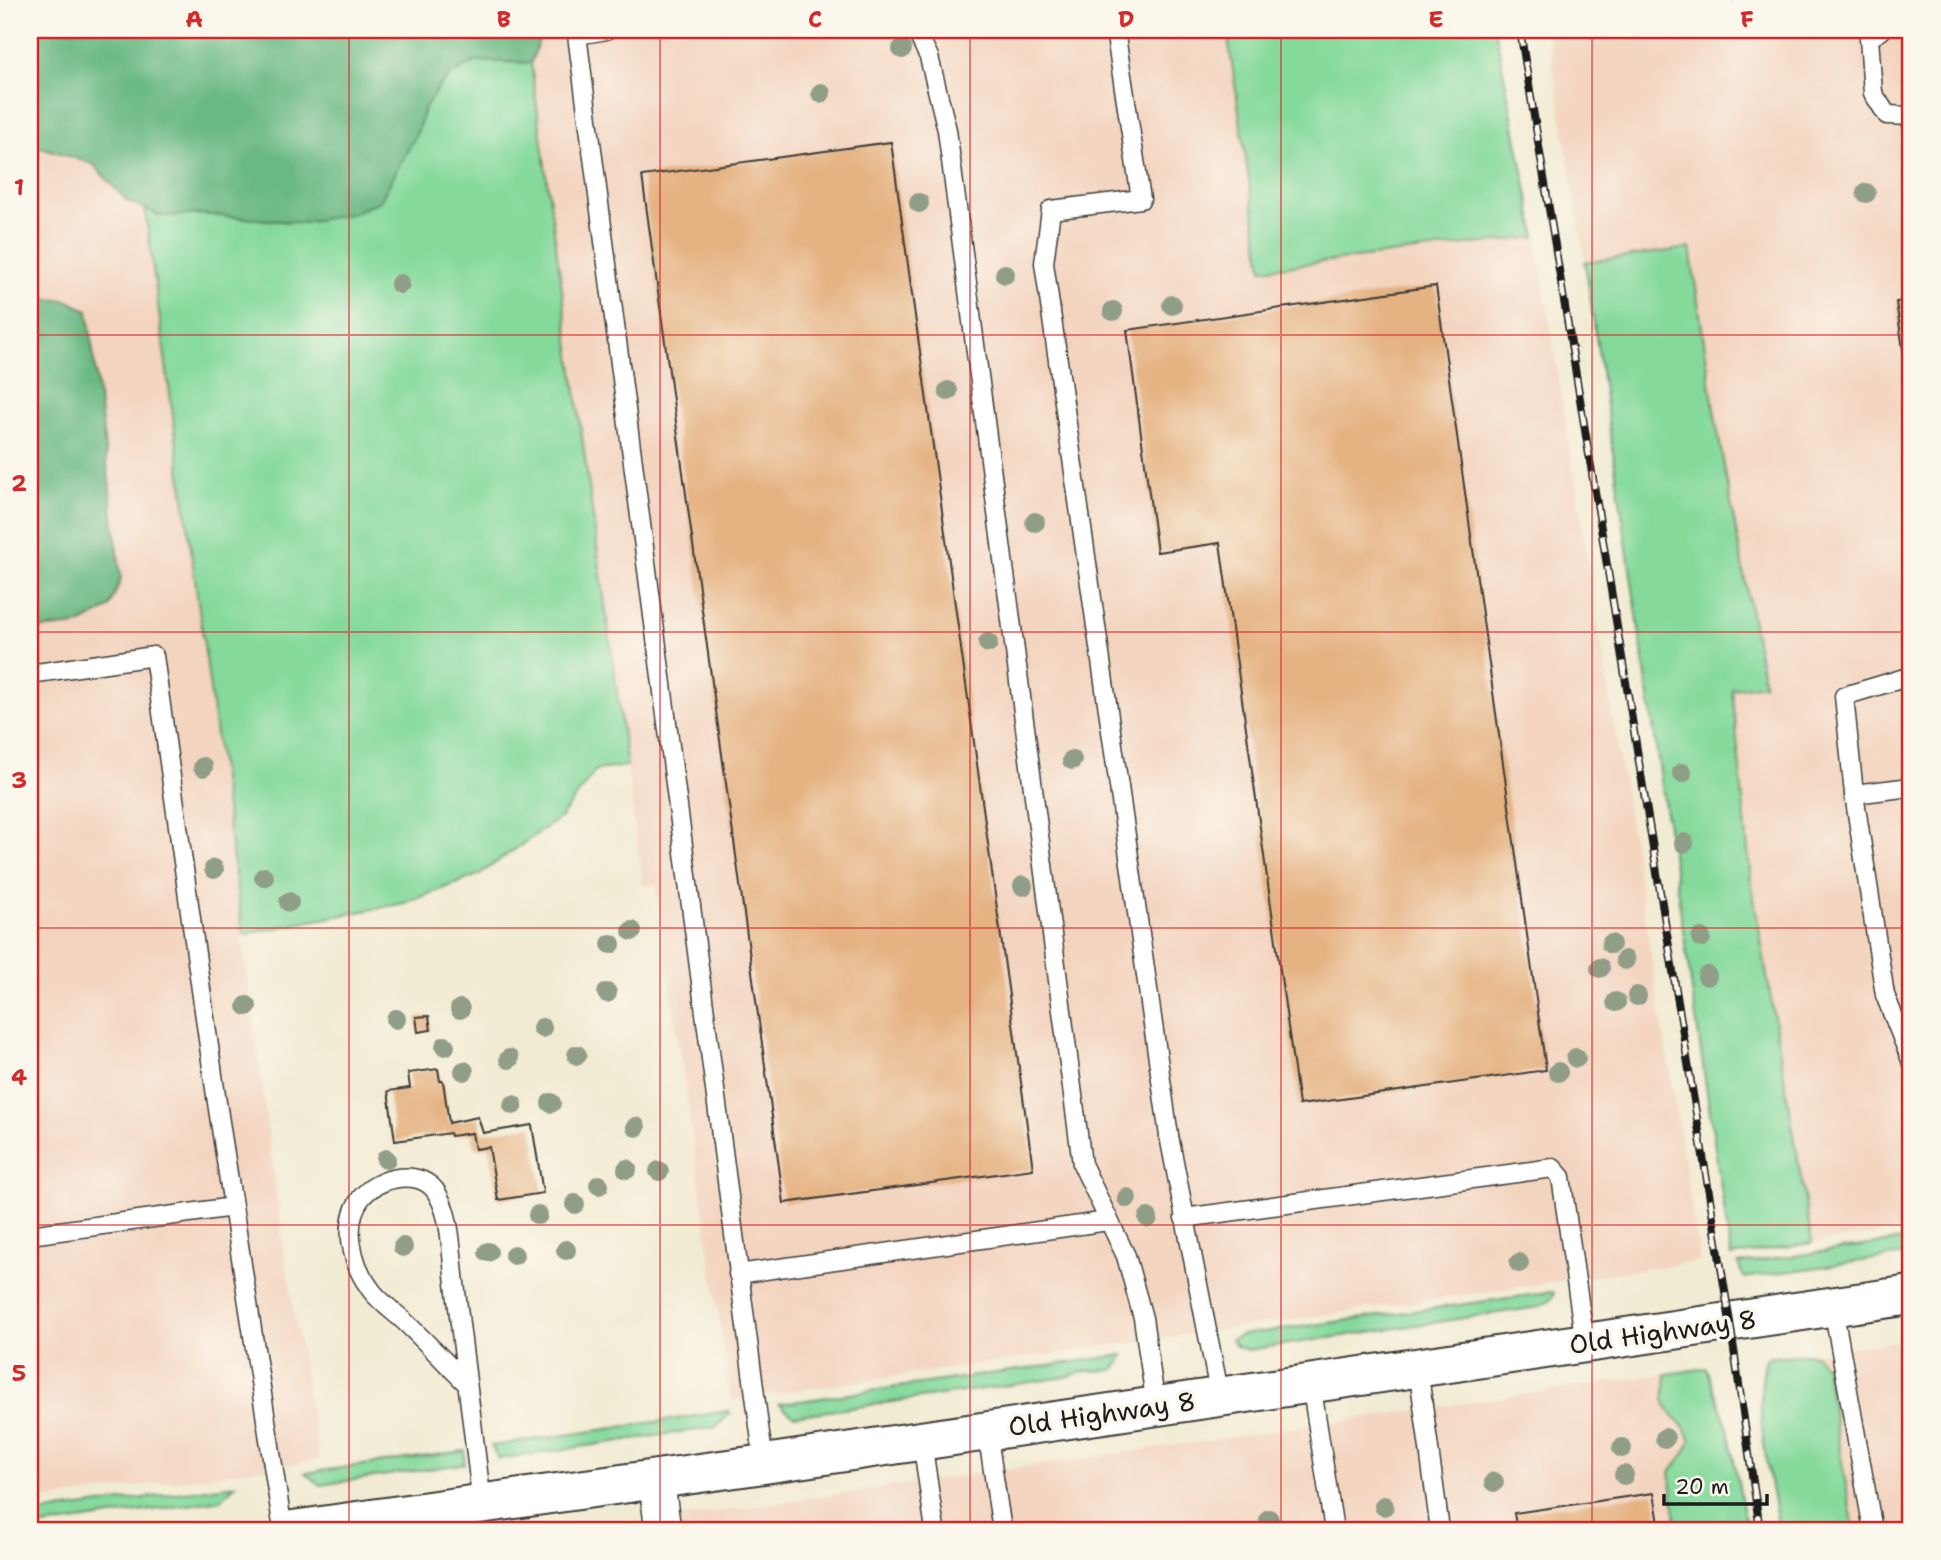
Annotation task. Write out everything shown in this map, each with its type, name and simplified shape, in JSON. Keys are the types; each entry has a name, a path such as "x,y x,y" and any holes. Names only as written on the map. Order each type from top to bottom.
{"street":[{"name":"Old Highway 8","path":"293,1530 764,1464 1911,1295"},
{"path":"656,1478 663,1530"}],"lane":[{"path":"607,30 576,34 764,1464"},
{"path":"916,30 929,57 947,130 1082,1164 1126,1256 1143,1318 1156,1406"},
{"path":"1115,30 1141,199 1051,210 1044,263 1169,1136 1220,1396"},
{"path":"1882,30 1869,38 1873,93 1887,115 1911,116"},
{"path":"30,674 154,656 233,1207 284,1530"},
{"path":"1911,676 1844,696 1854,794 1885,995 1911,1060"},
{"path":"1854,794 1911,787"},
{"path":"1184,1218 1553,1168 1561,1177 1585,1343"},
{"path":"467,1384 369,1288 352,1252 352,1221 360,1199 374,1186 391,1179 410,1177 426,1181 438,1194 447,1218 482,1504"},
{"path":"30,1236 233,1207"},
{"path":"738,1274 1108,1221"},
{"path":"1833,1307 1873,1530"},
{"path":"1418,1368 1440,1530"},
{"path":"1311,1383 1334,1530"},
{"path":"987,1431 1002,1530"},
{"path":"922,1441 935,1530"}],"shaded area":[{"path":"548,30 1227,30 1262,268 1536,237 1700,1261 731,1400 656,885 643,885 531,63 539,40"},
{"path":"1547,30 1911,30 1911,1229 1812,1243 1751,881 1732,689 1763,684 1716,422 1690,248 1585,262"},
{"path":"41,147 93,164 127,201 145,209 284,1251 319,1460 30,1502 30,630 78,625 121,579 88,311 67,300 30,299 30,151"},
{"path":"1911,1339 1911,1530 1854,1530 1825,1367 1816,1355 1804,1354"},
{"path":"1666,1374 1665,1403 1672,1414 1687,1427 1691,1441 1678,1461 1671,1484 1677,1530 591,1530"}],"green space":[{"path":"30,30 548,30 539,40 531,63 476,61 452,74 440,85 424,109 417,133 380,201 353,213 303,223 200,214 161,216 127,201 93,164 41,147 30,151"},
{"path":"1227,30 1495,30 1536,237 1262,269"},
{"path":"475,61 531,63 627,766 596,770 561,817 478,875 405,903 243,934 145,209 161,216 200,214 303,223 417,133 424,109 440,85 452,74"},
{"path":"1690,248 1716,422 1764,684 1732,689 1751,881 1812,1243 1731,1256 1585,262"},
{"path":"30,299 67,300 88,311 121,579 109,608 78,625 30,630"},
{"path":"1911,1239 1911,1254 1744,1278 1738,1264"},
{"path":"1552,1292 1554,1294 1550,1300 1539,1307 1248,1350 1237,1347 1231,1340 1241,1335"},
{"path":"1123,1355 1113,1370 1087,1371 1066,1377 794,1416 779,1404"},
{"path":"1816,1355 1825,1367 1854,1530 1779,1530 1764,1444 1762,1379 1766,1358"},
{"path":"1706,1368 1728,1428 1747,1530 1677,1530 1670,1472 1691,1441 1685,1428 1665,1403 1666,1374"},
{"path":"728,1411 729,1414 716,1427 499,1459 491,1446"},
{"path":"465,1451 464,1464 320,1485 305,1473"},
{"path":"235,1485 221,1500 30,1528 30,1514"}],"building":[{"path":"891,142 1033,1169 784,1203 642,176"},
{"path":"1436,286 1546,1070 1299,1105 1220,543 1157,552 1127,330"},
{"path":"1911,300 1911,396 1910,396 1896,302"},
{"path":"1911,842 1911,875 1910,875 1905,843"},
{"path":"429,1016 431,1030 418,1032 416,1017"},
{"path":"438,1069 440,1081 443,1081 449,1123 478,1117 483,1133 532,1125 543,1193 498,1200 489,1147 475,1149 472,1133 451,1136 450,1133 395,1141 388,1091 410,1088 408,1073"},
{"path":"1654,1493 1660,1530 1517,1530 1514,1513"}],"railway":[{"path":"1520,30 1730,1322 1760,1530"}]}
